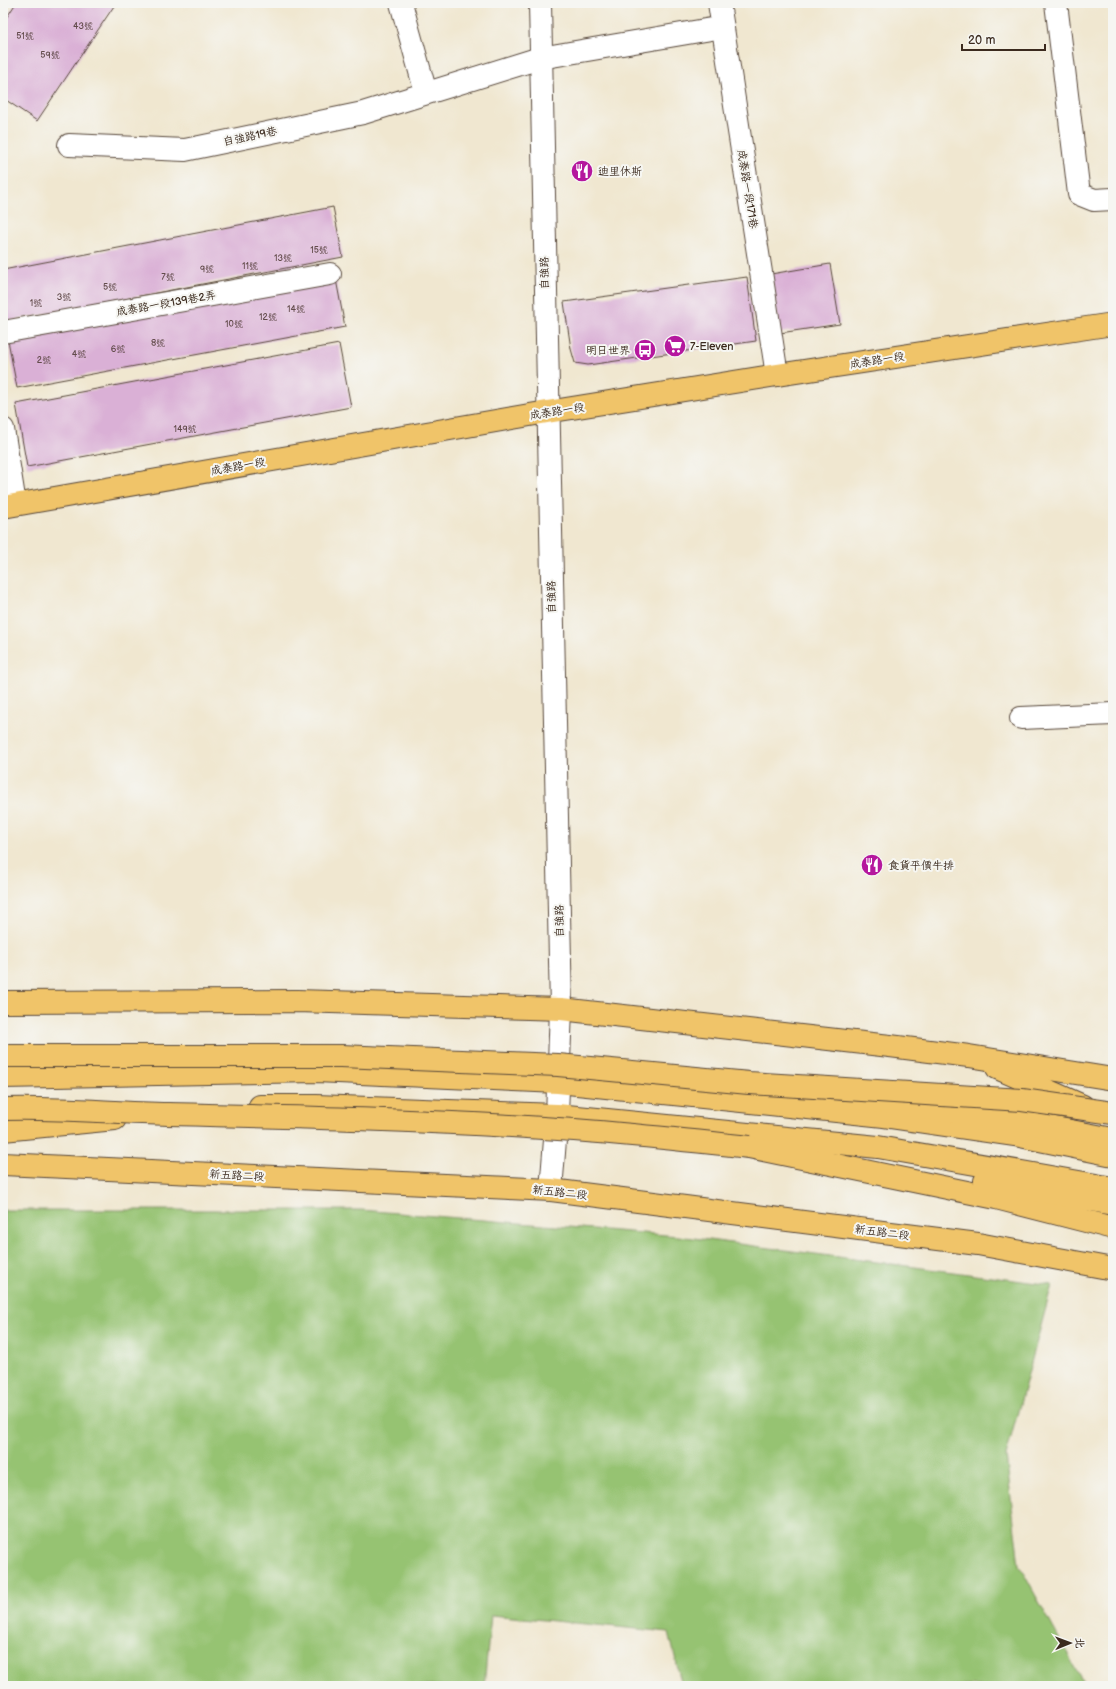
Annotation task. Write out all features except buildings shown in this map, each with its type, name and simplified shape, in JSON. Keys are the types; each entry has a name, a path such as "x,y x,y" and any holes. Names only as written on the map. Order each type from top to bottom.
{"main road":[{"name":"成泰路一段","path":"9,506 547,412 776,375 1113,324"},
{"path":"3,1002 297,1001 561,1009 969,1056 1113,1079"},
{"path":"3,1056 341,1056 558,1065 749,1083 1022,1100 1113,1113"},
{"path":"969,1056 1113,1119"},
{"path":"3,1077 316,1071 558,1082 884,1116 1015,1135 1113,1155"},
{"path":"749,1083 1018,1121 1113,1139"},
{"path":"3,1109 316,1106 557,1115 878,1147 1113,1188"},
{"path":"3,1109 38,1108 166,1114 243,1115 557,1129 749,1146 876,1162 1113,1204"},
{"path":"3,1130 166,1114"},
{"path":"749,1146 996,1198 1113,1228"},
{"name":"新五路二段","path":"3,1164 551,1190 978,1244 1113,1269"}],"street":[{"path":"400,3 426,93"},
{"name":"自強路","path":"540,3 547,412 561,1009 557,1115 551,1190"},
{"name":"成泰路一段171巷","path":"719,3 776,375"},
{"path":"1056,3 1079,194 1094,200 1113,200"},
{"name":"自強路19巷","path":"69,145 185,150 363,113 540,58 723,27"},
{"name":"成泰路一段139巷2弄","path":"3,332 330,274"},
{"path":"3,429 9,506"},
{"path":"1020,718 1113,714"}],"green space":[{"path":"3,1210 361,1210 678,1236 1052,1285 1006,1456 1019,1565 1085,1686 682,1686 669,1632 491,1615 484,1686 3,1686"}],"place":[{"name":"迪里休斯","path":"582,171"},
{"name":"7-Eleven","path":"675,346"},
{"name":"明日世界","path":"645,350"},
{"name":"食貨平價牛排","path":"872,865"}]}
